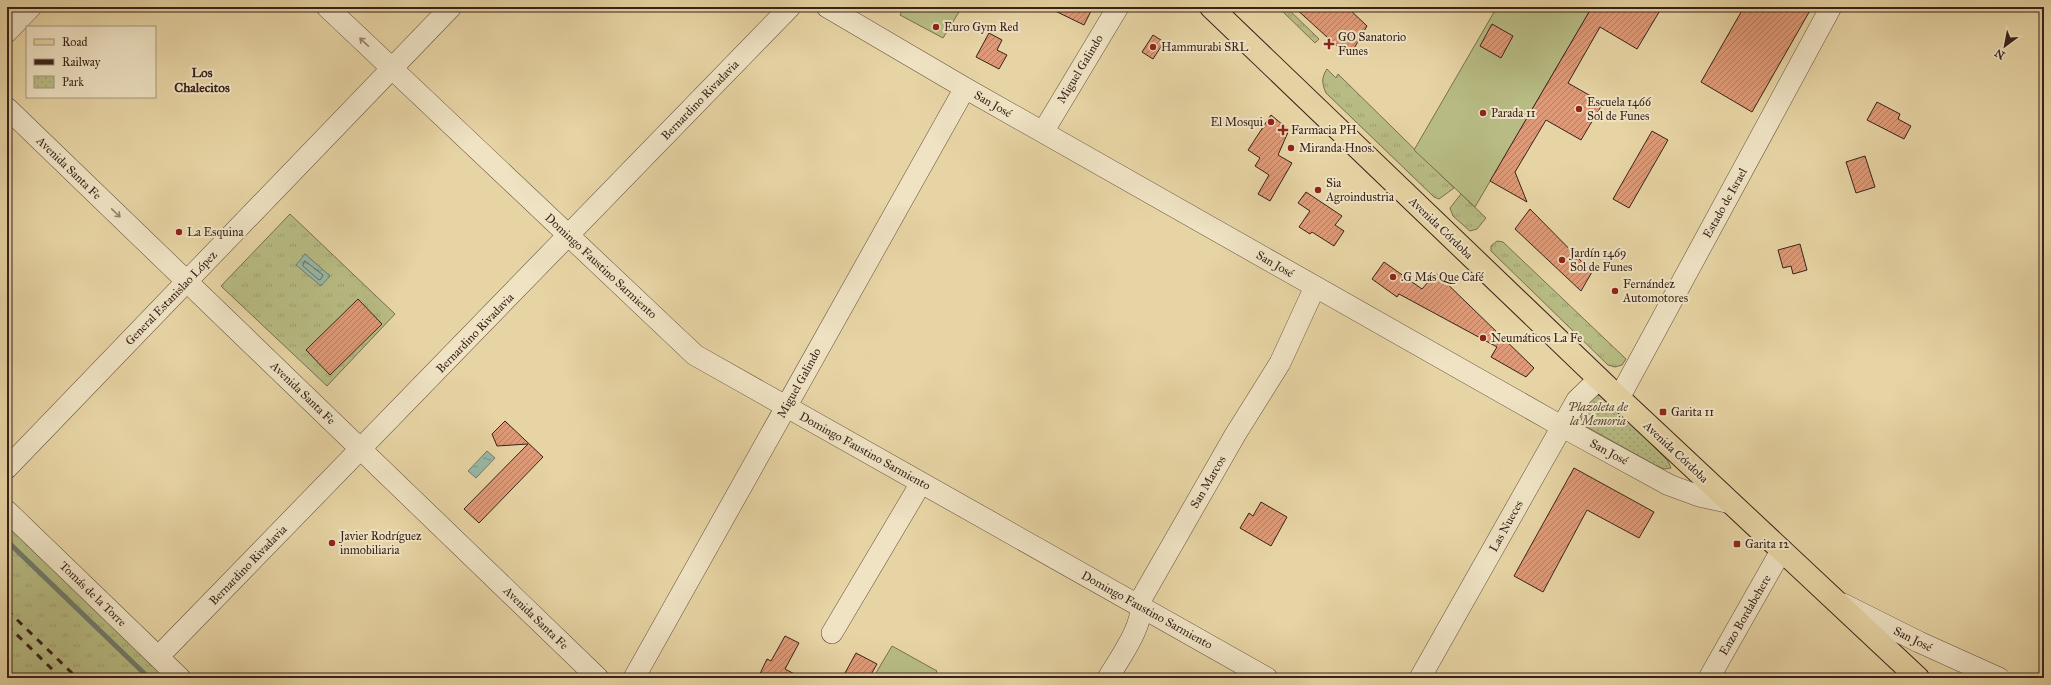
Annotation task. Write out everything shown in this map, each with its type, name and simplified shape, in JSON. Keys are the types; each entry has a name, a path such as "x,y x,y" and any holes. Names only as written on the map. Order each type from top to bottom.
{"main road":[{"name":"Avenida Córdoba","path":"1211,7 1598,379 1918,678"}],"street":[{"path":"7,32 31,7"},
{"name":"Domingo Faustino Sarmiento","path":"327,7 695,355 1267,678"},
{"name":"General Estanislao López","path":"7,468 451,7"},
{"name":"Bernardino Rivadavia","path":"158,657 790,7"},
{"name":"San José","path":"827,7 965,88 1561,426 1669,485 1699,496 1731,503"},
{"name":"Miguel Galindo","path":"1043,132 1118,7"},
{"name":"Estado de Israel","path":"1619,398 1831,7"},
{"name":"Miguel Galindo","path":"634,678 965,88"},
{"name":"Avenida Santa Fe","path":"7,108 598,678"},
{"name":"San Marcos","path":"1108,678 1133,637 1141,607 1140,601 1235,435 1280,363 1315,287"},
{"name":"Las Nueces","path":"1420,678 1561,426 1577,400 1598,379"},
{"path":"832,633 921,483"},
{"name":"Tomás de la Torre","path":"7,511 180,678"},
{"name":"Enzo Bordabehere","path":"1709,678 1781,551"},
{"name":"San José","path":"1831,598 1995,678"}],"green space":[{"name":"Euro Gym Red","path":"904,7 962,7 943,38 900,15"},
{"path":"1278,7 1286,7 1319,39 1315,43"},
{"name":"Parada 11","path":"1497,7 1592,7 1475,207 1414,150"},
{"path":"1327,69 1336,78 1338,74 1454,188 1439,199 1434,197 1326,93 1323,81"},
{"path":"1461,194 1486,218 1477,229 1470,231 1453,216 1450,208"},
{"path":"290,214 395,314 327,386 221,286"},
{"path":"1497,241 1503,242 1626,359 1622,365 1615,367 1608,365 1491,251 1491,246"},
{"name":"Plazoleta de la Memoria","path":"1597,395 1602,396 1611,404 1668,461 1671,468 1664,469 1655,465 1587,427 1581,418 1582,410 1588,402"},
{"path":"7,511 180,678 7,678"},
{"path":"892,646 937,671 933,678 873,678"}],"water":[{"path":"305,254 330,276 321,286 296,265"},
{"path":"487,451 495,458 476,478 468,471"}],"building":[{"path":"1047,7 1093,7 1084,25"},
{"path":"1294,7 1347,7 1367,26 1349,57"},
{"path":"1592,7 1662,7 1637,49 1600,27 1568,83 1603,103 1581,140 1546,120 1515,172 1527,202 1490,181"},
{"path":"1744,7 1812,7 1752,112 1701,82"},
{"path":"1492,24 1513,36 1501,58 1480,46"},
{"path":"989,33 1002,40 997,50 1007,55 999,69 976,57"},
{"path":"1153,35 1164,42 1153,59 1142,52"},
{"path":"1877,102 1900,114 1898,119 1911,126 1904,139 1867,120"},
{"path":"1271,115 1289,130 1278,155 1292,163 1270,201 1258,194 1269,175 1255,166 1260,158 1248,150"},
{"path":"1652,131 1668,140 1629,208 1613,199"},
{"path":"1865,156 1875,187 1856,193 1846,162"},
{"path":"1306,192 1342,216 1335,225 1344,231 1334,246 1312,232 1310,234 1299,227 1310,211 1298,203"},
{"path":"1530,209 1592,272 1581,291 1515,229"},
{"path":"1800,244 1807,270 1793,274 1791,266 1783,268 1778,250"},
{"path":"1384,262 1422,289 1436,273 1534,368 1526,377 1491,357 1497,347 1399,294 1397,297 1372,279"},
{"path":"358,299 382,324 330,375 306,350"},
{"path":"505,421 543,457 479,523 464,509 528,444 497,446 492,434"},
{"path":"1574,468 1654,512 1639,538 1587,510 1543,592 1514,576"},
{"path":"1261,502 1287,517 1271,546 1240,528 1249,513 1253,516"},
{"path":"785,636 799,643 785,669 802,678 758,678 767,659 771,661"},
{"path":"856,653 877,664 869,678 854,678 845,673"}],"waterway":[{"path":"7,541 149,678"}],"railway":[{"path":"7,610 77,678"},
{"path":"7,625 61,678"}],"place":[{"name":"Euro Gym Red","path":"936,27"},
{"name":"GO Sanatorio Funes","path":"1329,44"},
{"name":"Hammurabi SRL","path":"1153,47"},
{"name":"Escuela 1466 Sol de Funes","path":"1579,109"},
{"name":"Parada 11","path":"1483,113"},
{"name":"El Mosqui","path":"1271,122"},
{"name":"Farmacia PH","path":"1283,130"},
{"name":"Miranda Hnos.","path":"1291,148"},
{"name":"Sia Agroindustria","path":"1318,190"},
{"name":"La Esquina","path":"179,232"},
{"name":"Jardín 1469 Sol de Funes","path":"1562,260"},
{"name":".G Más Que Café","path":"1393,277"},
{"name":"Fernández Automotores","path":"1615,291"},
{"name":"Neumáticos La Fe","path":"1483,338"},
{"name":"Garita 11","path":"1663,412"},
{"name":"Javier Rodríguez inmobiliaria","path":"332,543"},
{"name":"Garita 12","path":"1737,544"}],"district":[{"name":"Los Chalecitos","path":"202,80"}]}
